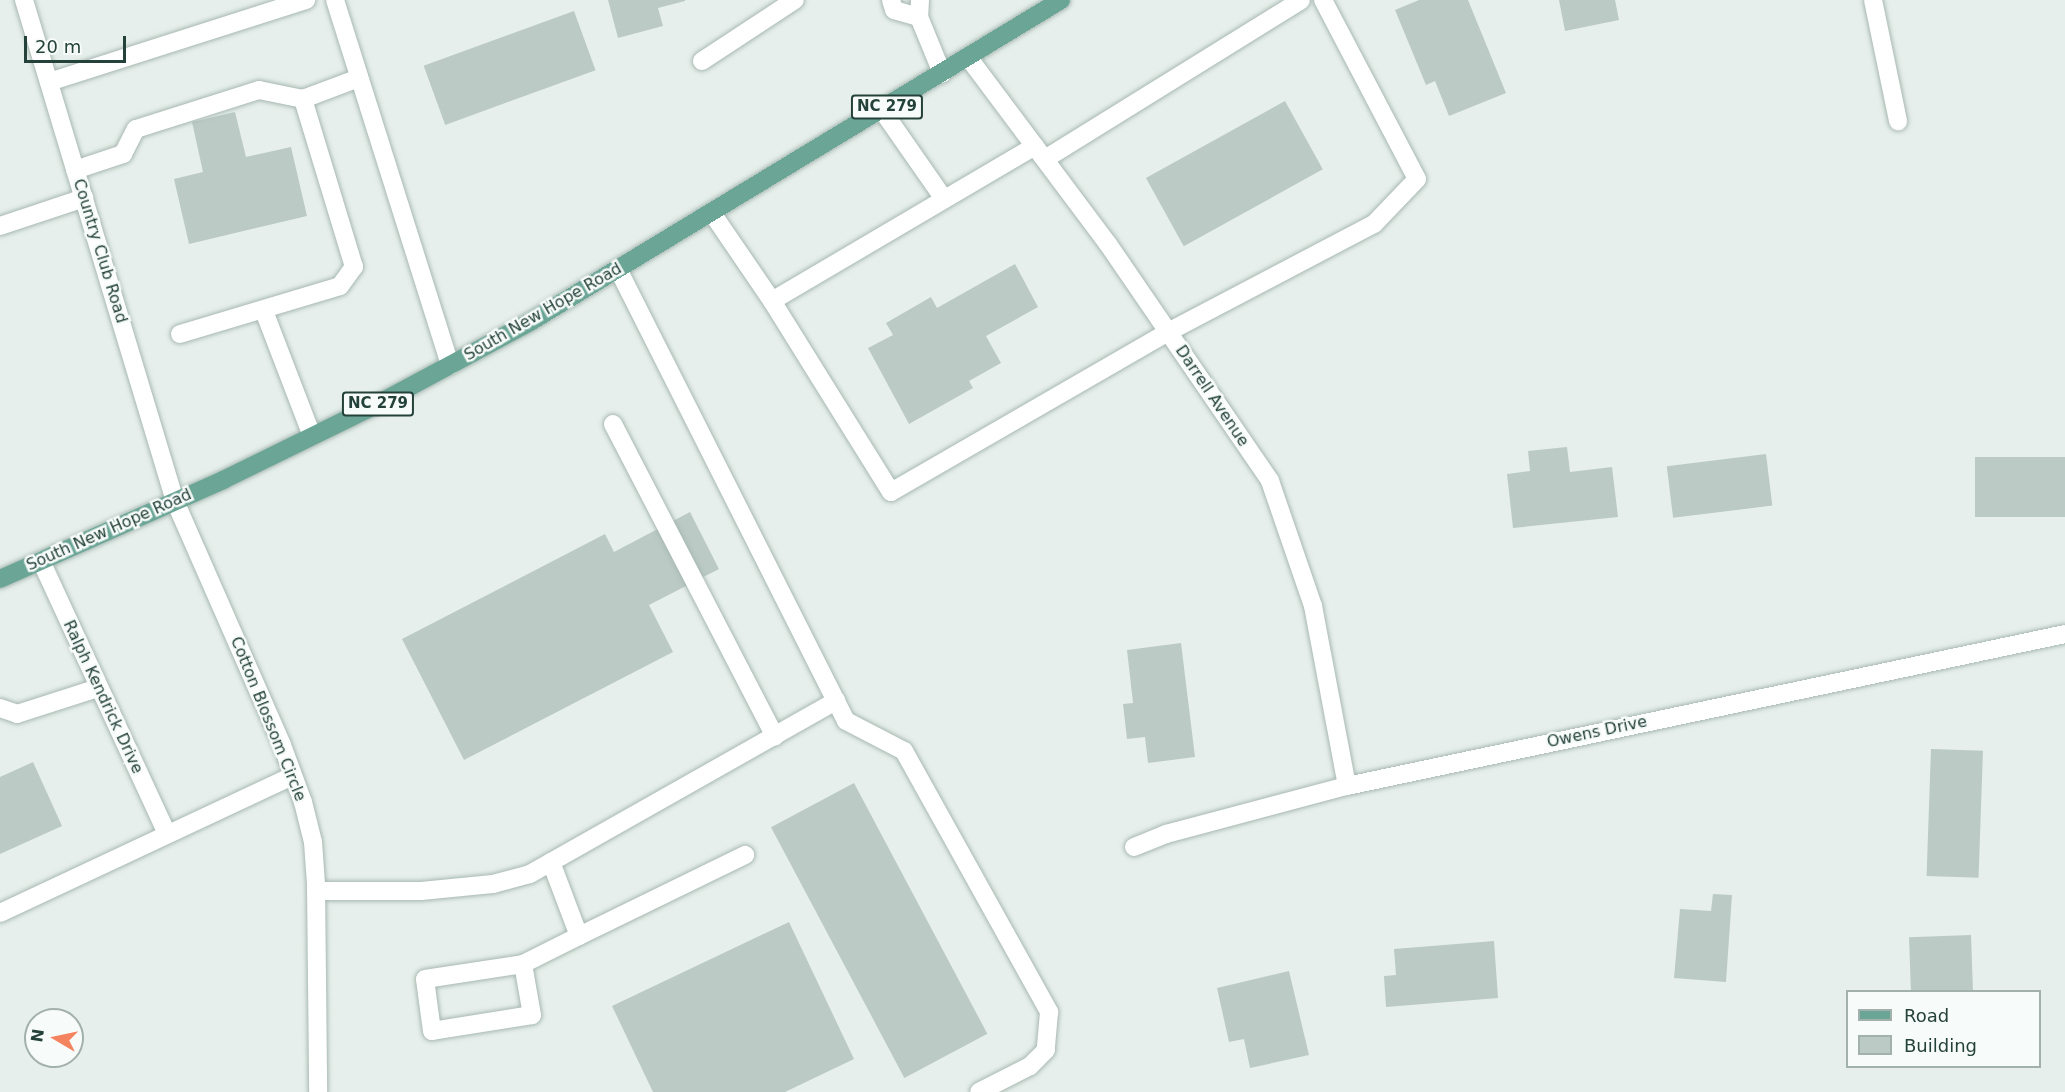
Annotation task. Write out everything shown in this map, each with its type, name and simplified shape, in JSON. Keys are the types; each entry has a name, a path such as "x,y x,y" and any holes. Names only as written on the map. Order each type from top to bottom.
{"main road":[{"name":"South New Hope Road","path":"0,579 175,501 312,436 450,365 712,213 1062,0"}],"street":[{"name":"Country Club Road","path":"24,0 175,501"},
{"path":"49,82 306,0"},
{"path":"335,0 450,365"},
{"path":"702,61 795,0"},
{"path":"891,0 894,9 919,9 942,73"},
{"path":"772,301 944,199 1040,153 1301,0"},
{"path":"712,213 772,301 891,492 1168,332 1374,224 1417,178 1323,0"},
{"path":"1873,0 1898,121"},
{"name":"Darrell Avenue","path":"968,57 1168,332 1270,481 1313,606 1347,786"},
{"path":"75,170 123,154 136,129 259,90 303,99 359,78"},
{"path":"180,334 264,311 340,286 354,267 303,99"},
{"path":"882,110 944,199"},
{"path":"0,226 84,198"},
{"path":"618,269 846,721 904,751 1049,1012 1046,1050 1030,1066 979,1092"},
{"path":"264,311 312,436"},
{"path":"613,424 775,736"},
{"name":"Cotton Blossom Circle","path":"175,501 293,776 313,842 316,891 314,1058 318,1092"},
{"name":"Ralph Kendrick Drive","path":"41,561 166,832"},
{"name":"Owens Drive","path":"1134,847 1166,834 1347,786 2065,634"},
{"path":"0,708 17,714 98,688"},
{"path":"316,891 421,891 493,884 530,874 836,701"},
{"path":"0,913 166,832 293,776"},
{"path":"523,964 532,1015 432,1031 424,979 523,964 745,855"},
{"path":"551,862 579,936"}],"building":[{"path":"608,0 685,1 658,8 663,26 618,38"},
{"path":"1419,0 1468,0 1506,93 1449,116 1435,81 1426,85 1395,10"},
{"path":"1559,0 1615,0 1619,20 1565,31"},
{"path":"574,11 596,70 445,125 424,66"},
{"path":"1285,101 1323,169 1184,246 1146,178"},
{"path":"235,112 246,157 291,147 307,216 189,244 174,179 203,172 192,122"},
{"path":"1015,264 1038,307 986,336 1001,363 969,381 973,388 909,424 868,348 893,335 886,323 931,297 937,308"},
{"path":"1567,447 1570,472 1612,467 1618,517 1513,528 1507,474 1530,471 1528,451"},
{"path":"1766,454 1772,506 1673,518 1667,466"},
{"path":"1975,457 2065,457 2065,517 1975,517"},
{"path":"690,512 719,569 649,605 673,652 464,760 402,639 605,534 614,552"},
{"path":"1181,643 1195,757 1148,763 1145,737 1127,739 1123,704 1133,703 1127,650"},
{"path":"1931,749 1983,751 1979,878 1927,876"},
{"path":"33,762 62,826 0,854 0,777"},
{"path":"854,783 987,1034 904,1078 771,827"},
{"path":"1713,894 1732,895 1726,982 1674,978 1680,909 1711,911"},
{"path":"789,922 854,1059 785,1092 653,1092 612,1006"},
{"path":"1971,935 1973,990 1911,990 1909,937"},
{"path":"1494,941 1498,998 1386,1007 1384,976 1396,975 1394,949"},
{"path":"1289,971 1309,1055 1250,1068 1244,1039 1229,1042 1217,988"}]}
